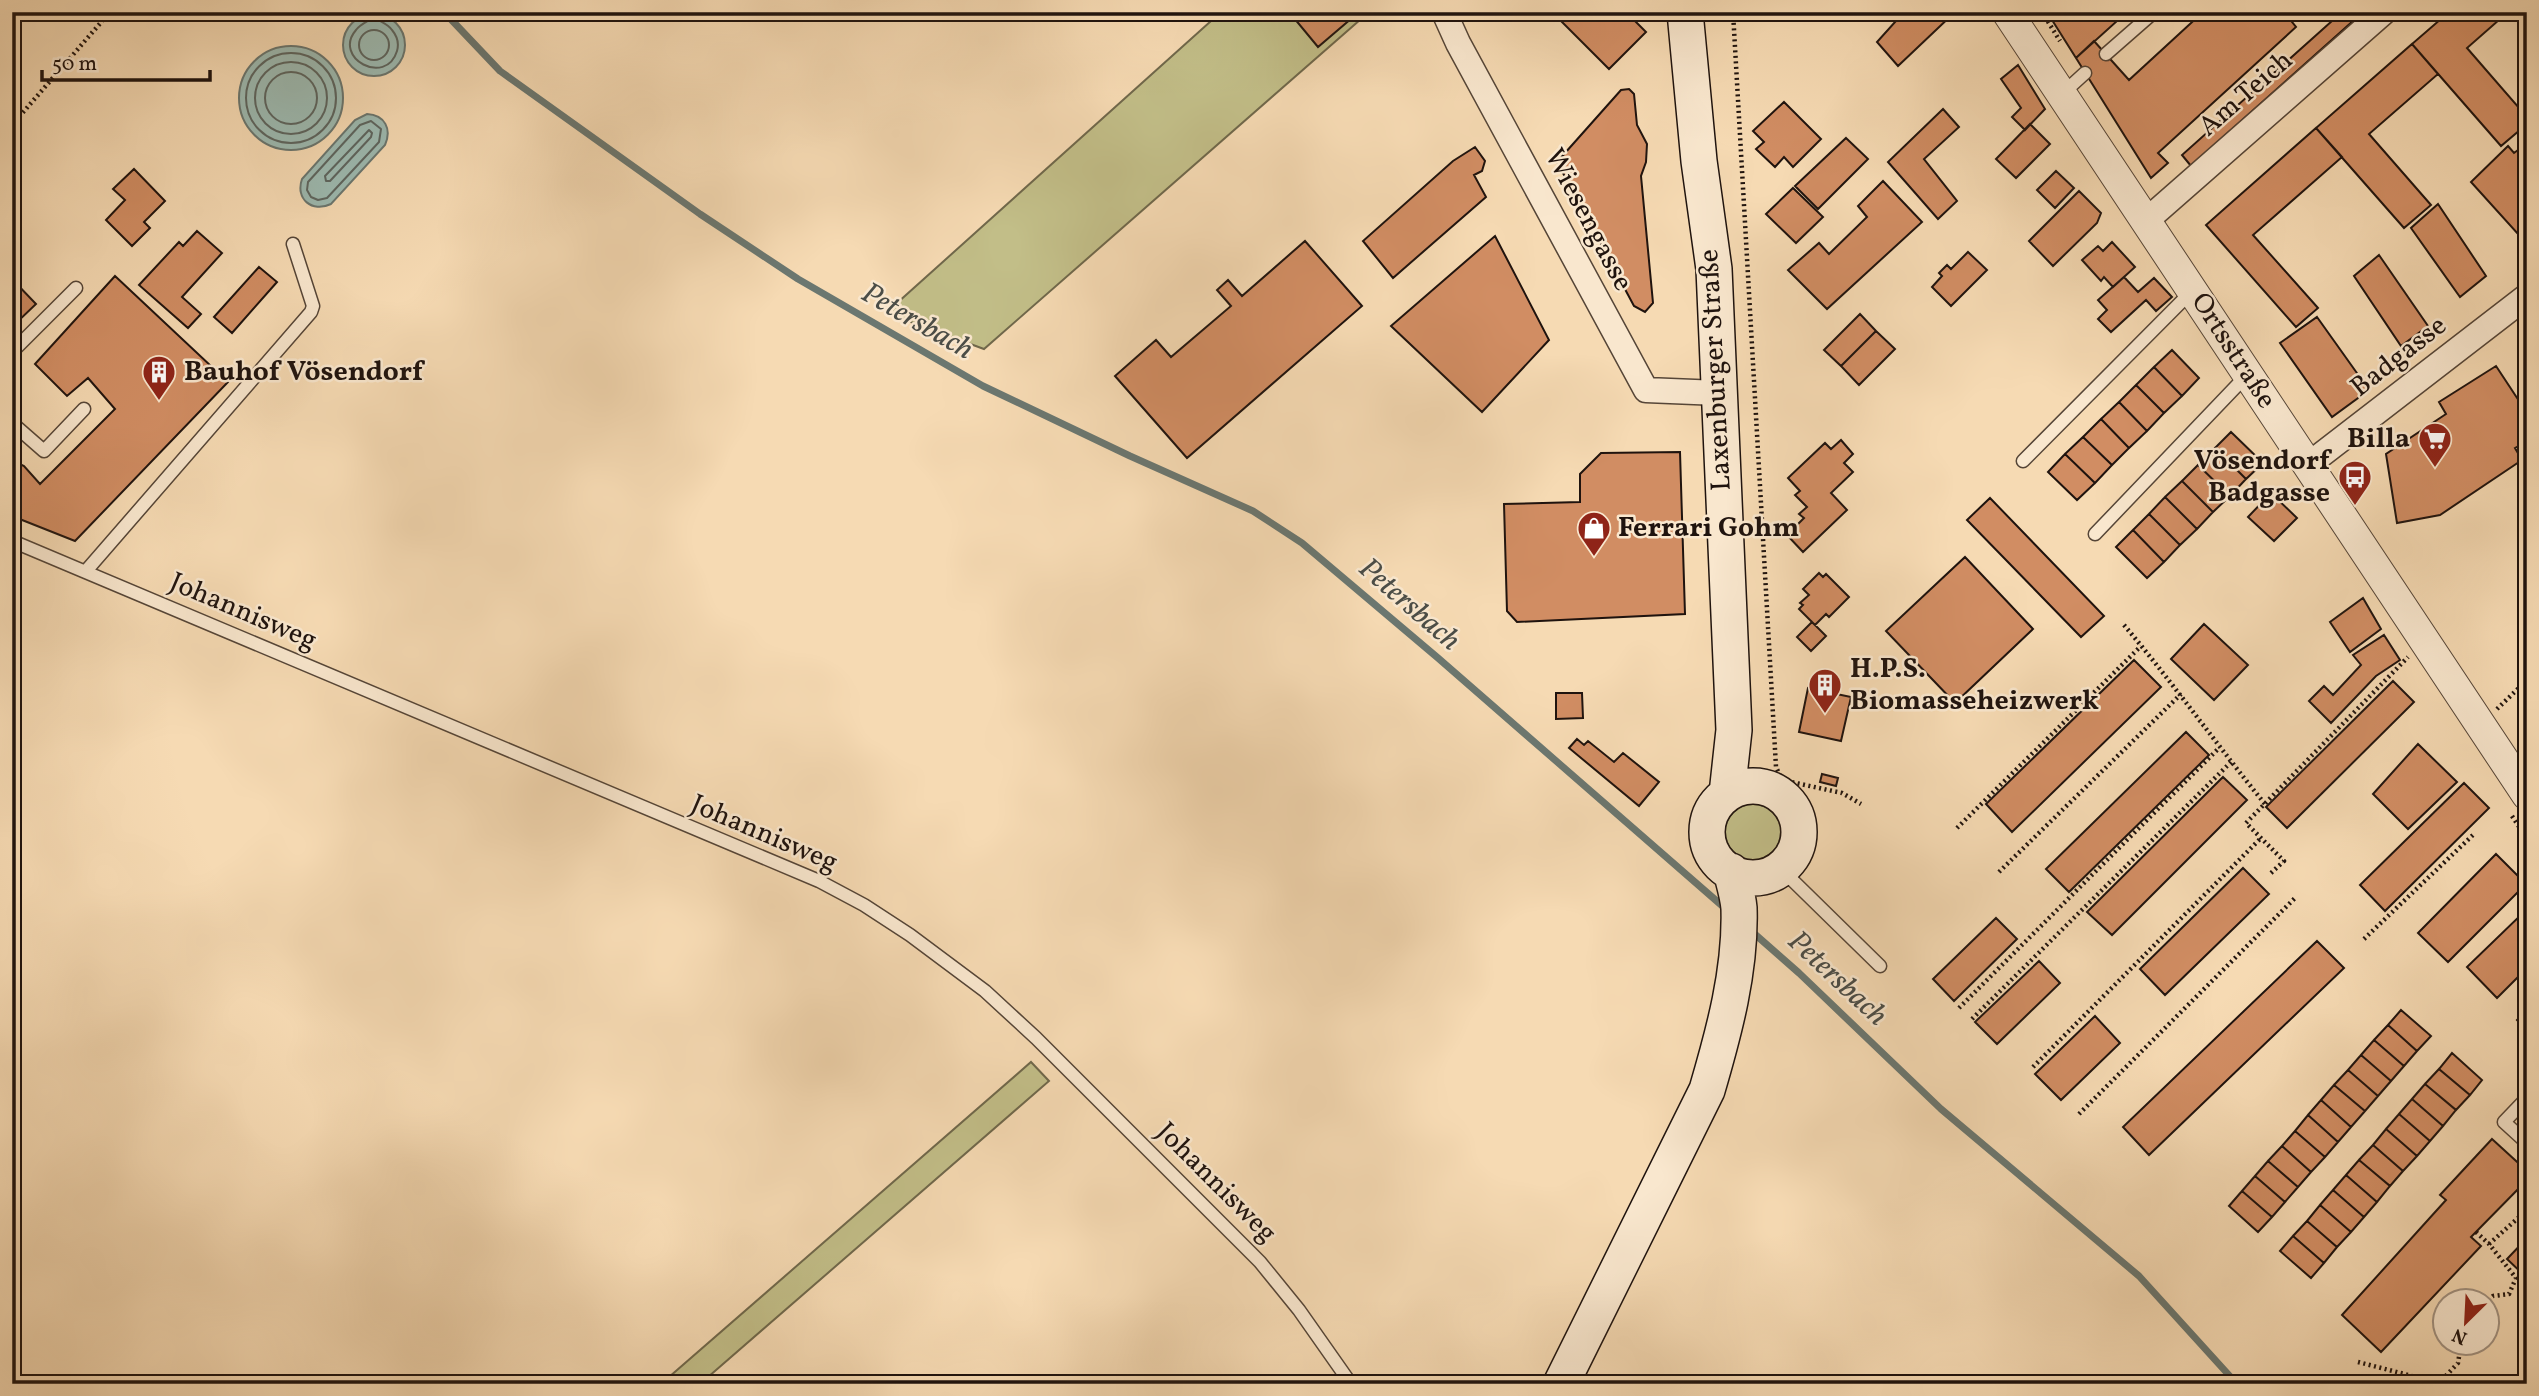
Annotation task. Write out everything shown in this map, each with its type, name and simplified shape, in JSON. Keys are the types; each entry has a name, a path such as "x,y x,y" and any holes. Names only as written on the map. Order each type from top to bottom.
{"main road":[{"name":"Laxenburger Straße","path":"1561,1384 1707,1090 1735,971 1739,906 1757,872 1717,859 1708,834 1714,808 1742,790 1734,730 1714,270 1699,161 1685,12"},
{"path":"1742,790 1773,790 1786,800 1798,822 1799,838 1795,852 1757,872"}],"street":[{"name":"Wiesengasse","path":"1444,12 1458,43 1646,390 1719,393"},
{"name":"Ortsstraße","path":"2007,12 2527,795"},
{"name":"Am Teich","path":"2147,220 2384,12"},
{"name":"Badgasse","path":"2308,465 2527,296"}],"lane":[{"path":"2106,54 2154,12"},
{"path":"2062,94 2085,73"},
{"path":"86,571 311,312 313,306 293,244"},
{"path":"12,352 76,288"},
{"path":"2023,461 2193,290"},
{"path":"2095,534 2248,374"},
{"path":"12,423 44,452 84,409"},
{"name":"Johannisweg","path":"12,541 819,881 864,905 910,935 985,991 1055,1057 1260,1262 1351,1384"},
{"path":"1757,872 1880,966"},
{"path":"2527,1098 2504,1122 2527,1143"}],"path":[{"path":"12,125 110,12"},
{"path":"1733,12 1776,767 1782,780 1842,793 1861,804"},
{"path":"2123,625 2181,694 2265,804"},
{"path":"1957,828 2141,646"},
{"path":"2271,873 2284,861 2246,823 2408,657"},
{"path":"2492,713 2527,680"},
{"path":"1999,872 2181,694"},
{"path":"1959,1008 2220,748"},
{"path":"1972,1019 2231,762"},
{"path":"2364,939 2474,834"},
{"path":"2033,1067 2261,838"},
{"path":"2079,1114 2296,897"},
{"path":"2489,1244 2527,1210"},
{"path":"2476,1233 2489,1244 2516,1278 2509,1294 2500,1295"},
{"path":"2358,1362 2439,1383 2458,1363 2459,1358"}],"shaded area":[{"path":"1221,12 1369,12 984,349 886,313"},
{"path":"1753,804 1764,806 1773,812 1779,821 1779,843 1773,852 1764,858 1753,860 1742,858 1733,852 1727,843 1725,832 1727,821 1733,812 1742,806"},
{"path":"1031,1062 1049,1081 700,1384 661,1384"}],"water":[{"path":"374,14 396,23 405,45 396,67 374,76 352,67 343,45 352,23"},
{"path":"291,46 311,50 328,61 339,78 343,98 339,118 328,135 311,146 291,150 271,146 254,135 243,118 239,98 243,78 254,61 271,50"},
{"path":"367,114 378,117 385,124 388,134 385,145 331,204 317,207 307,202 301,193 302,179 355,120"}],"building":[{"path":"1289,12 1359,12 1318,47"},
{"path":"1566,12 1626,12 1646,32 1609,69 1559,19"},
{"path":"1904,12 1955,12 1898,66 1877,42"},
{"path":"2047,12 2109,12 2117,21 2076,58"},
{"path":"2203,12 2284,12 2296,27 2158,153 2168,163 2151,178 2076,58 2094,41 2129,80"},
{"path":"2342,12 2363,12 2191,166 2182,155"},
{"path":"2449,12 2508,12 2467,48 2527,117 2527,124 2501,146 2412,44"},
{"path":"2412,44 2438,74 2369,134 2431,205 2404,228 2316,128"},
{"path":"2018,65 2045,109 2025,130 2012,117 2021,108 2001,79"},
{"path":"1629,89 1634,94 1637,125 1647,144 1646,162 1641,176 1653,303 1645,312 1634,306 1557,162 1621,90"},
{"path":"1784,102 1821,139 1793,167 1784,157 1775,167 1756,149 1764,142 1753,131"},
{"path":"1943,109 1959,127 1924,159 1957,201 1938,219 1888,162"},
{"path":"2030,124 2050,144 2016,178 1996,159"},
{"path":"2316,128 2342,157 2253,235 2318,308 2296,327 2206,225"},
{"path":"1846,138 1868,159 1818,209 1795,186"},
{"path":"2508,146 2514,153 2522,147 2527,153 2527,244 2471,182"},
{"path":"1475,147 1485,161 1482,171 1474,175 1486,197 1393,278 1363,241 1453,161"},
{"path":"134,169 165,201 144,222 150,228 132,246 106,220 125,200 113,189"},
{"path":"2056,171 2074,188 2055,208 2037,190"},
{"path":"1883,181 1922,222 1827,309 1788,270 1819,243 1829,254 1867,217 1858,206"},
{"path":"1793,188 1823,217 1796,243 1766,214"},
{"path":"2079,191 2101,213 2097,223 2053,266 2029,241"},
{"path":"2438,204 2486,276 2460,297 2411,228"},
{"path":"197,231 222,253 182,297 201,314 188,328 139,285 179,242 183,246"},
{"path":"1495,236 1549,340 1482,412 1391,326"},
{"path":"1305,241 1362,306 1187,458 1115,376 1156,340 1171,357 1231,306 1217,290 1228,280 1242,296"},
{"path":"2112,242 2135,267 2113,287 2104,277 2101,281 2082,260 2098,246 2103,251"},
{"path":"1968,252 1987,270 1951,306 1932,287 1942,276 1939,273 1947,265 1951,269"},
{"path":"2379,255 2428,326 2401,346 2354,276"},
{"path":"259,267 277,282 232,333 214,317"},
{"name":"Bauhof Vösendorf","path":"115,276 228,382 75,541 12,516 12,460 24,466 40,484 115,409 88,378 67,396 35,364"},
{"path":"2124,277 2138,292 2154,278 2172,297 2156,311 2146,300 2111,332 2098,319 2107,310 2098,300"},
{"path":"12,279 36,304 12,327"},
{"path":"1860,314 1876,331 1841,366 1824,350"},
{"path":"2317,317 2369,390 2332,417 2280,343"},
{"path":"1876,331 1895,349 1859,385 1841,366"},
{"path":"2172,350 2199,378 2182,396 2154,367"},
{"path":"2496,366 2527,413 2527,441 2515,448 2522,460 2440,515 2397,523 2386,454 2446,414 2439,402"},
{"path":"2154,367 2182,396 2164,413 2136,385"},
{"path":"2136,385 2164,413 2147,431 2119,402"},
{"path":"2119,402 2147,431 2129,448 2101,419"},
{"path":"2101,419 2129,448 2112,465 2083,437"},
{"path":"2231,432 2263,463 2246,479 2215,448"},
{"path":"2083,437 2112,465 2095,483 2065,454"},
{"path":"1841,440 1853,454 1844,463 1853,472 1831,493 1847,510 1803,552 1787,535 1804,518 1799,514 1807,507 1795,495 1800,491 1788,478 1825,443 1831,449"},
{"path":"2215,448 2246,479 2230,496 2198,465"},
{"name":"Ferrari Gohm","path":"1680,452 1685,614 1517,622 1507,611 1504,504 1580,502 1580,474 1601,453"},
{"path":"2065,454 2095,483 2077,500 2048,472"},
{"path":"2198,465 2230,496 2213,512 2182,481"},
{"path":"2182,481 2213,512 2197,529 2165,497"},
{"path":"2271,493 2297,518 2274,541 2248,517"},
{"path":"2165,497 2197,529 2180,545 2149,514"},
{"path":"1990,498 2104,616 2081,637 1967,520"},
{"path":"2149,514 2180,545 2164,562 2133,530"},
{"path":"2133,530 2164,562 2147,578 2116,547"},
{"path":"1965,557 2033,629 1955,703 1886,631"},
{"path":"1819,573 1823,577 1826,574 1849,597 1829,617 1826,614 1815,625 1799,609 1803,605 1800,603 1809,595 1803,589"},
{"path":"2363,598 2381,629 2350,652 2330,622"},
{"path":"1812,622 1826,636 1811,651 1797,637"},
{"path":"2204,624 2248,665 2214,700 2171,659"},
{"path":"2384,635 2400,660 2376,676 2331,723 2309,701 2324,686 2333,695 2361,665 2353,655"},
{"path":"2134,660 2161,687 2012,832 1986,804"},
{"path":"2393,681 2414,702 2287,828 2266,807"},
{"name":"H.P.S. Biomasseheizwerk","path":"1808,688 1851,697 1841,741 1799,732"},
{"path":"1556,693 1582,693 1583,718 1556,719"},
{"path":"2186,732 2209,755 2069,892 2046,869"},
{"path":"1577,739 1584,745 1588,741 1614,762 1623,753 1659,782 1639,806 1569,748"},
{"path":"2418,744 2457,782 2408,829 2373,794"},
{"path":"1822,774 1838,778 1836,786 1820,782"},
{"path":"2223,777 2247,800 2112,935 2087,912"},
{"path":"2464,783 2489,808 2385,911 2360,885"},
{"path":"2496,854 2526,884 2448,962 2418,933"},
{"path":"2243,868 2269,894 2165,995 2140,969"},
{"path":"2527,909 2527,968 2497,998 2467,967"},
{"path":"1996,918 2017,939 1954,1001 1933,979"},
{"path":"2317,941 2344,968 2149,1155 2123,1127"},
{"path":"2039,961 2060,983 1997,1044 1975,1022"},
{"path":"2401,1010 2431,1036 2417,1051 2388,1025"},
{"path":"2527,1010 2527,1029 2526,1030 2517,1020"},
{"path":"2095,1016 2120,1043 2061,1100 2035,1074"},
{"path":"2388,1025 2417,1051 2404,1066 2374,1040"},
{"path":"2374,1040 2404,1066 2391,1081 2361,1055"},
{"path":"2452,1053 2482,1080 2470,1095 2439,1069"},
{"path":"2361,1055 2391,1081 2378,1096 2348,1070"},
{"path":"2439,1069 2470,1095 2456,1110 2425,1084"},
{"path":"2348,1070 2378,1096 2365,1111 2334,1085"},
{"path":"2425,1084 2456,1110 2443,1126 2412,1099"},
{"path":"2334,1085 2365,1111 2351,1127 2321,1100"},
{"path":"2412,1099 2443,1126 2430,1141 2399,1114"},
{"path":"2321,1100 2351,1127 2338,1142 2308,1115"},
{"path":"2399,1114 2430,1141 2417,1156 2386,1129"},
{"path":"2308,1115 2338,1142 2325,1157 2295,1131"},
{"path":"2386,1129 2417,1156 2403,1171 2373,1145"},
{"path":"2295,1131 2325,1157 2311,1172 2282,1146"},
{"path":"2492,1139 2527,1171 2527,1180 2471,1237 2481,1246 2441,1288 2430,1288 2430,1300 2381,1352 2342,1315 2446,1200 2440,1195"},
{"path":"2373,1145 2403,1171 2390,1186 2359,1160"},
{"path":"2282,1146 2311,1172 2298,1187 2268,1161"},
{"path":"2359,1160 2390,1186 2377,1202 2346,1175"},
{"path":"2268,1161 2298,1187 2285,1202 2255,1176"},
{"path":"2346,1175 2377,1202 2364,1217 2333,1190"},
{"path":"2255,1176 2285,1202 2272,1217 2242,1191"},
{"path":"2333,1190 2364,1217 2351,1232 2320,1205"},
{"path":"2242,1191 2272,1217 2258,1232 2229,1206"},
{"path":"2320,1205 2351,1232 2337,1247 2307,1221"},
{"path":"2307,1221 2337,1247 2324,1263 2293,1236"},
{"path":"2293,1236 2324,1263 2311,1278 2280,1251"},
{"path":"2527,1238 2527,1278 2507,1259"}],"waterway":[{"name":"Petersbach","path":"444,12 500,71 700,214 798,279 983,386 1253,511 1302,543 1727,910"},
{"name":"Petersbach","path":"1749,929 1941,1109 2139,1276 2237,1384"}],"place":[{"name":"Bauhof Vösendorf","path":"159,402"},
{"name":"Billa","path":"2435,469"},
{"name":"Vösendorf Badgasse","path":"2355,507"},
{"name":"Ferrari Gohm","path":"1594,558"},
{"name":"H.P.S. Biomasseheizwerk","path":"1825,715"}]}
